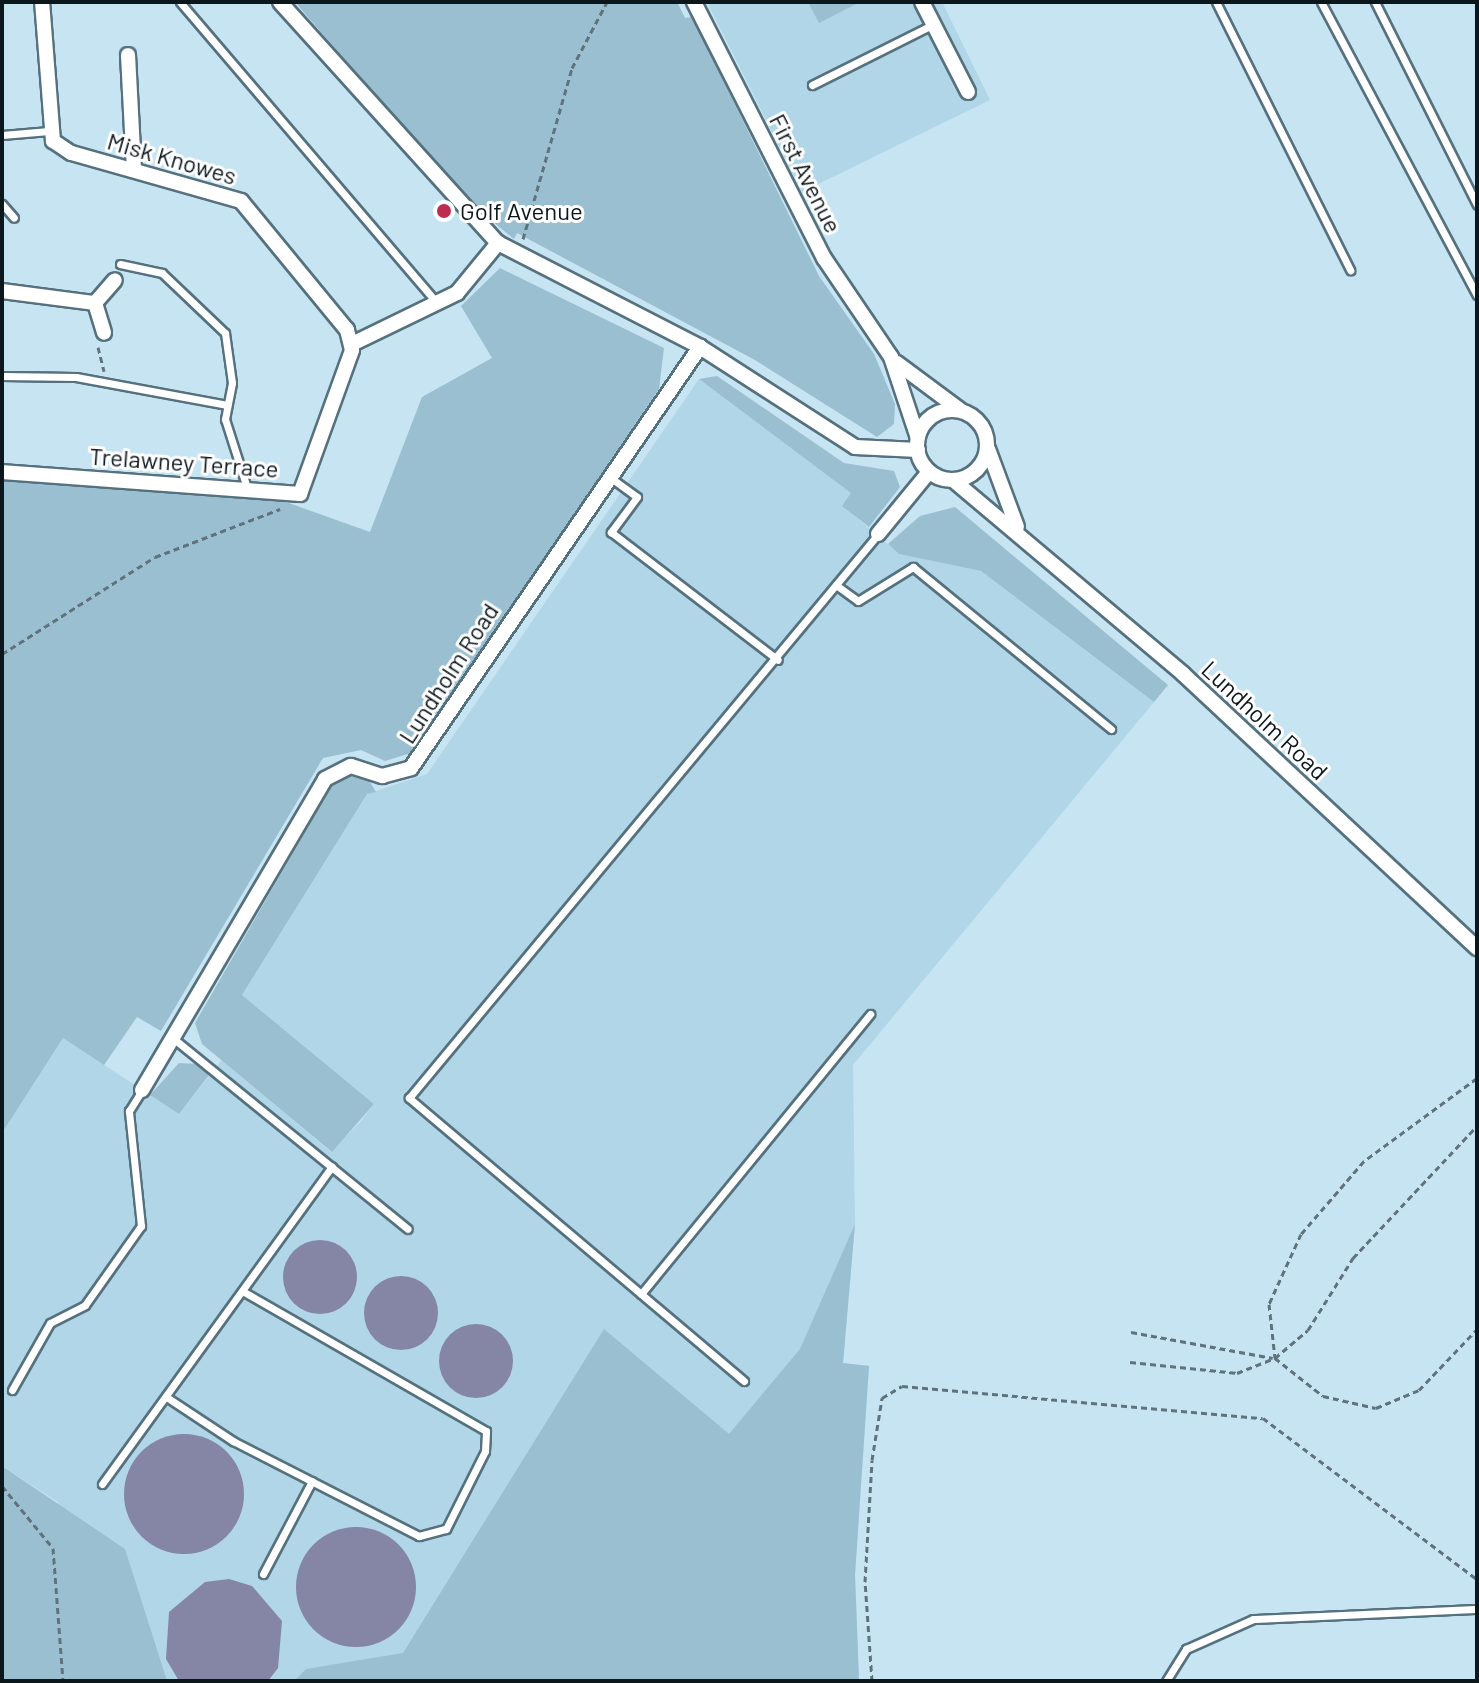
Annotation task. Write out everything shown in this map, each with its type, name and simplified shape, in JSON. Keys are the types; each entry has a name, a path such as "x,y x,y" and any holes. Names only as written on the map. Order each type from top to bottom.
{"street":[{"path":"42,2 49,131"},
{"path":"280,2 498,243 700,347 855,447 918,444"},
{"name":"First Avenue","path":"694,2 824,258 891,357 928,392 961,411"},
{"path":"922,2 968,92"},
{"path":"128,55 134,169"},
{"name":"Misk Knowes","path":"49,131 71,153 241,201 352,344"},
{"path":"352,344 438,305 476,277 498,243"},
{"path":"95,303 115,280"},
{"path":"2,291 95,303"},
{"path":"95,303 104,333"},
{"name":"Trelawney Terrace","path":"2,472 300,494 352,344"},
{"name":"Lundholm Road","path":"142,1090 325,779 351,766 382,776 411,768 700,347"},
{"name":"First Avenue","path":"891,357 918,444"},
{"path":"878,534 929,472 918,444 931,415 961,411"},
{"name":"Lundholm Road","path":"961,411 981,424 1018,529"},
{"path":"953,480 975,472 988,448"},
{"name":"Lundholm Road","path":"929,472 953,480 1018,529 1477,948"}],"lane":[{"path":"180,2 438,305"},
{"path":"1216,2 1350,270"},
{"path":"1321,2 1477,295"},
{"path":"1375,2 1477,205"},
{"path":"812,85 934,24"},
{"path":"2,135 49,131"},
{"path":"2,204 14,218"},
{"path":"120,264 162,273 225,333 227,405 247,488"},
{"path":"2,376 106,382 227,405"},
{"path":"609,476 637,497 611,532 778,660"},
{"path":"744,1381 409,1098 778,660 878,534"},
{"path":"836,585 858,601 913,567 1111,729"},
{"path":"641,1294 870,1014"},
{"path":"174,1039 408,1229"},
{"path":"12,1390 50,1323 85,1305 141,1226 129,1111 142,1090"},
{"path":"102,1484 168,1398 332,1166"},
{"path":"168,1398 312,1481 433,1537 446,1529 485,1451 486,1431 243,1291"},
{"path":"263,1574 312,1481"},
{"path":"1166,1681 1186,1649 1253,1619 1477,1609"}],"path":[{"path":"519,254 572,68 607,2"},
{"path":"104,333 96,336 106,382"},
{"path":"2,654 155,557 292,508 300,494"},
{"path":"1275,1358 1269,1304 1301,1234 1364,1161 1477,1078"},
{"path":"1130,1362 1237,1373 1275,1358 1308,1330 1353,1258 1477,1126"},
{"path":"1131,1332 1275,1358 1323,1396 1376,1408 1419,1390 1477,1329"},
{"path":"872,1681 865,1582 872,1460 882,1398 902,1386 1263,1418 1477,1579"},
{"path":"2,1486 53,1548 63,1681"}],"shaded area":[{"path":"295,2 677,2 685,18 692,17 819,276 874,354 895,404 894,424 877,437 755,360 517,233 514,239 463,197"},
{"path":"707,2 942,2 990,100 802,192"},
{"path":"808,2 860,2 819,23"},
{"path":"500,268 664,348 659,389 411,753 385,761 361,750 323,758 161,1031 137,1017 104,1065 63,1038 2,1133 2,480 283,501 370,532 422,397 492,358 461,306"},
{"path":"717,376 844,463 894,471 900,487 869,527 842,506 851,493 699,379"},
{"path":"699,379 852,493 843,506 899,554 981,571 1154,702 853,1065 855,1224 843,1363 869,1366 855,1575 859,1681 102,1681 58,1502 2,1466 2,1133 63,1038 179,1114 222,1060 331,1152 361,1121 374,1104 242,995 367,794 427,774"},
{"path":"955,507 1168,685 1154,702 981,571 899,554 888,544 920,516"},
{"path":"350,776 369,781 376,792 367,794 242,995 374,1104 332,1152 202,1044 195,1023 333,783"},
{"path":"179,1063 196,1064 209,1075 179,1114 150,1095"},
{"path":"855,1224 843,1363 869,1366 855,1575 859,1681 294,1681 306,1669 403,1653 604,1329 729,1434 800,1349"},
{"path":"320,1240 341,1246 351,1256 357,1277 351,1298 341,1308 320,1314 299,1308 289,1298 283,1277 289,1256 299,1246"},
{"path":"401,1276 422,1282 432,1292 438,1313 432,1334 422,1344 401,1350 380,1344 370,1334 364,1313 370,1292 380,1282"},
{"path":"476,1324 497,1330 507,1340 513,1361 507,1382 497,1392 476,1398 455,1392 445,1382 439,1361 445,1340 455,1330"},
{"path":"184,1434 207,1438 227,1451 240,1471 244,1494 240,1517 227,1537 207,1550 184,1554 161,1550 141,1537 128,1517 124,1494 128,1471 141,1451 161,1438"},
{"path":"2,1466 125,1549 167,1681 2,1681"},
{"path":"356,1527 379,1531 399,1544 412,1564 416,1587 412,1610 399,1630 379,1643 356,1647 333,1643 313,1630 300,1610 296,1587 300,1564 313,1544 333,1531"},
{"path":"229,1579 252,1586 282,1621 278,1668 268,1681 179,1681 166,1659 169,1612 205,1582"}],"place":[{"name":"Golf Avenue","path":"444,211"}]}
